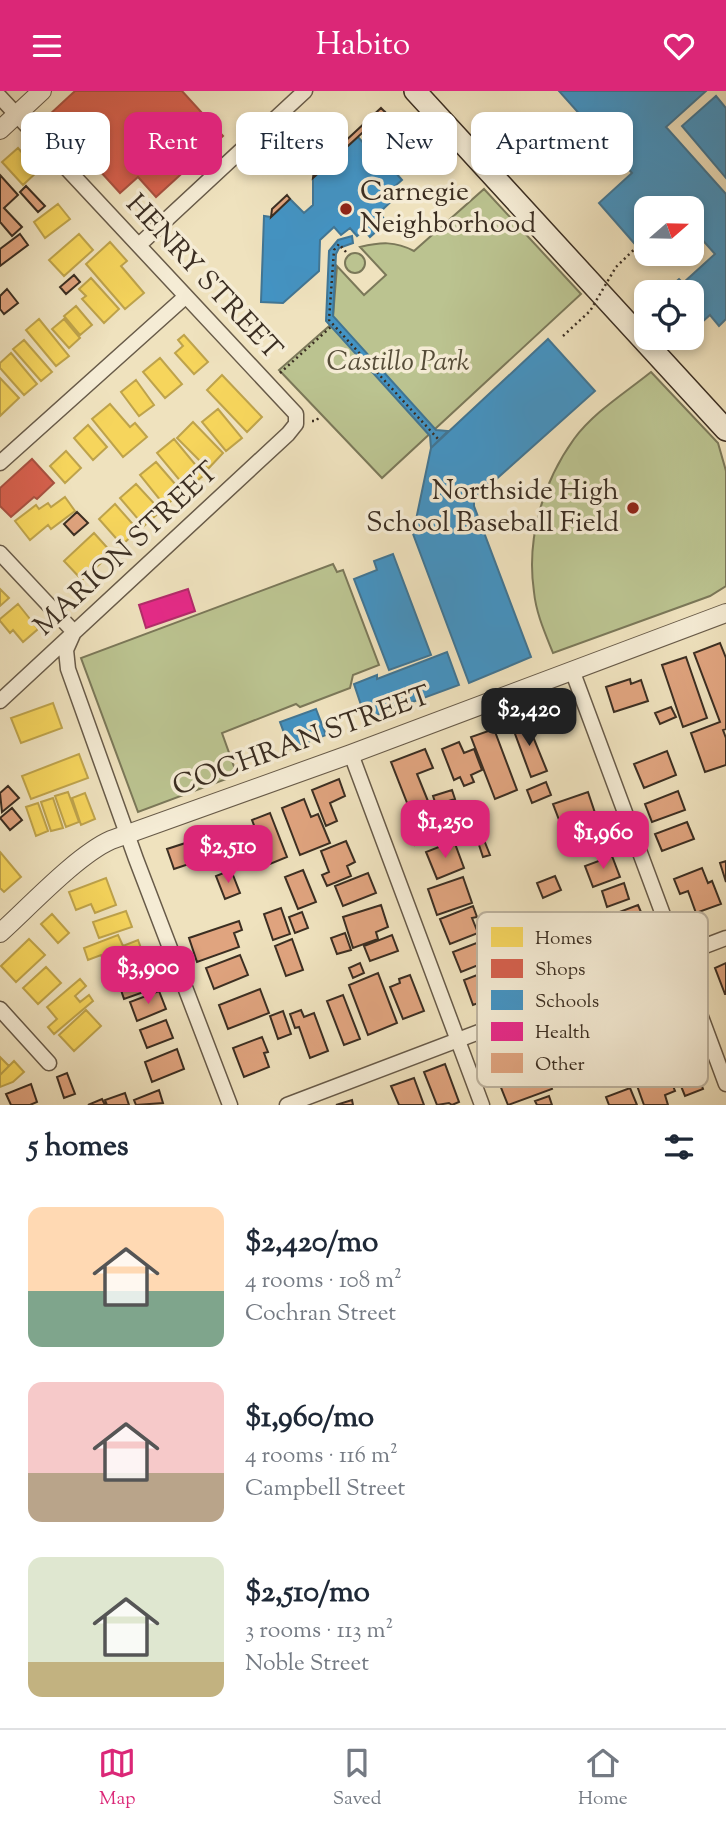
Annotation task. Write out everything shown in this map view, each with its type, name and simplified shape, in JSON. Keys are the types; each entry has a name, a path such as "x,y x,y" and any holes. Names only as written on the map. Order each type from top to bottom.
{"main road":[{"path":"415,91 726,430"}],"street":[{"path":"0,130 42,91"},
{"path":"139,245 305,91"},
{"name":"HENRY STREET","path":"0,97 296,414 296,424 288,434"},
{"path":"0,463 185,297"},
{"name":"MARION STREET","path":"0,701 288,434"},
{"path":"0,553 74,632 66,650 66,662 127,833 230,1105"},
{"name":"COCHRAN STREET","path":"0,933 95,849 127,833 352,754 726,613"},
{"path":"572,670 661,912"},
{"path":"352,754 482,1105"},
{"path":"708,945 726,938"},
{"path":"0,1009 49,1063"},
{"path":"287,1105 477,1032"},
{"path":"708,1037 726,1084"}],"path":[{"path":"346,252 339,244 334,250 329,320 439,440"},
{"path":"563,336 590,311 616,267 634,250"},
{"path":"280,373 333,324"},
{"path":"308,421 316,421 320,416"}],"green space":[{"name":"Castillo Park","path":"484,189 581,294 382,478 279,370 336,320 333,317 337,266 364,295 386,275 360,247 388,243 414,251"},
{"path":"355,253 362,256 365,263 362,270 355,273 348,270 345,263 348,256"},
{"name":"Northside High School Baseball Field","path":"651,372 718,443 726,471 726,586 710,596 553,653 537,608 532,572 539,511 554,473 582,429 600,411"},
{"path":"333,564 337,572 343,570 379,665 353,675 350,688 300,707 296,704 222,733 237,775 138,812 81,658"}],"building: Homes":[{"path":"18,148 21,151 21,175 34,175 23,185 2,162"},
{"path":"58,204 70,219 45,238 34,222"},
{"path":"79,234 93,250 64,276 49,260"},
{"path":"110,242 127,261 121,266 144,293 125,309 86,264"},
{"path":"91,278 119,309 104,323 82,299 86,296 79,289"},
{"path":"76,306 92,325 80,335 64,316"},
{"path":"39,319 69,356 56,366 26,330"},
{"path":"64,319 80,338 69,348 52,329"},
{"path":"184,335 208,362 194,374 175,353 183,346 178,340"},
{"path":"24,340 52,372 41,381 13,349"},
{"path":"11,353 37,384 24,395 0,368 0,363"},
{"path":"160,358 182,384 165,398 143,372"},
{"path":"222,375 262,417 247,432 207,390"},
{"path":"0,378 19,398 0,416"},
{"path":"136,380 154,405 139,416 121,392"},
{"path":"110,404 130,427 135,423 147,437 123,457 92,419"},
{"path":"218,409 242,438 226,451 202,422"},
{"path":"193,422 223,453 208,469 177,438"},
{"path":"88,425 107,447 93,460 74,438"},
{"path":"174,439 204,475 187,489 157,453"},
{"path":"66,451 81,468 65,483 50,466"},
{"path":"156,462 182,492 165,506 140,475"},
{"path":"136,484 161,511 144,526 120,498"},
{"path":"65,497 75,511 51,529 48,525 30,540 15,521 36,505 39,509 48,503 51,507"},
{"path":"115,504 138,530 122,545 99,519"},
{"path":"94,533 112,553 82,580 64,561"},
{"path":"0,589 9,598 0,606"},
{"path":"18,604 38,629 23,642 13,630 10,633 0,621"},
{"path":"53,703 62,728 21,743 11,718"},
{"path":"79,754 88,778 31,799 22,776"},
{"path":"68,792 79,822 66,827 55,796"},
{"path":"85,793 95,819 81,825 72,798"},
{"path":"53,798 63,828 51,831 41,802"},
{"path":"38,803 48,831 36,836 26,807"},
{"path":"0,852 21,877 4,892 0,888"},
{"path":"106,878 116,905 95,913 91,904 76,910 69,892"},
{"path":"126,911 132,927 99,938 93,922"},
{"path":"52,914 69,933 58,943 41,924"},
{"path":"118,935 123,946 138,940 145,959 108,973 101,955 88,960 84,948"},
{"path":"29,939 45,955 16,982 1,966"},
{"path":"46,967 61,983 38,1004 23,988"},
{"path":"80,979 86,986 75,996 80,1002 89,995 93,1001 54,1034 48,1027 57,1019 47,1007"},
{"path":"86,1010 101,1026 74,1051 59,1035"},
{"path":"0,1057 9,1066 0,1075"},
{"path":"14,1061 24,1072 13,1082 0,1087 0,1075"}],"building: Shops":[{"path":"75,91 182,91 201,112 124,112 124,175 180,175 156,197 138,177 120,193 104,175 110,175 110,112 52,112"},
{"path":"32,459 54,483 11,517 0,506 0,488"}],"building: Schools":[{"path":"559,91 706,91 666,127 726,194 726,319 719,326 710,315 704,320 704,280 686,280 715,254 704,242 704,196 634,196 634,243 599,203 633,175 633,112 578,112"},
{"path":"716,96 726,108 726,178 682,126"},
{"name":"Carnegie Neighborhood","path":"358,137 362,142 362,175 398,175 402,180 394,187 400,193 379,213 387,222 370,237 364,230 357,236 350,228 341,235 334,227 320,240 319,271 283,303 261,302 264,216 271,217 290,199 304,213 313,205 313,178 316,175 348,175 348,146"},
{"path":"352,236 353,243 339,248 336,254 333,316 436,430 448,431 431,448 430,436 326,321 329,251 338,240"},
{"path":"548,339 595,391 474,499 474,506 531,657 469,683 413,534 431,448"},
{"path":"393,554 431,655 389,670 354,579 377,570 374,561"},
{"path":"447,652 459,685 369,718 366,710 363,711 354,684 377,675 377,679"},
{"path":"316,709 326,735 290,749 280,722"}],"building: Health":[{"path":"188,589 195,611 146,628 139,605"}],"building: Other":[{"path":"362,126 362,133 348,146 348,139"},
{"path":"0,175 18,195 4,208 22,227 12,236 0,222"},
{"path":"26,186 45,206 38,212 20,192"},
{"path":"287,195 290,199 271,217 272,209"},
{"path":"20,234 28,245 0,266 0,249"},
{"path":"74,275 80,282 66,294 60,287"},
{"path":"7,289 18,303 4,314 0,309 0,296"},
{"path":"77,512 88,523 74,535 64,524"},
{"path":"720,643 726,658 726,729 723,730 726,738 726,765 705,772 691,733 720,722 694,653"},
{"path":"686,657 707,718 683,727 662,665"},
{"path":"630,679 631,684 641,680 648,701 614,712 606,687"},
{"path":"671,707 676,717 660,724 655,713"},
{"path":"525,717 547,771 531,777 511,723"},
{"path":"494,729 517,790 495,799 471,737"},
{"path":"459,742 464,753 474,749 482,770 471,775 474,782 464,786 460,777 454,780 442,749"},
{"path":"425,749 433,768 417,774 432,811 413,818 391,762"},
{"path":"667,751 676,775 644,788 634,764"},
{"path":"339,779 345,796 330,803 337,821 326,826 312,790"},
{"path":"546,782 551,795 532,803 527,790"},
{"path":"8,786 19,798 2,812 0,793"},
{"path":"452,790 455,799 436,805 433,796"},
{"path":"678,791 685,810 652,822 645,804"},
{"path":"588,792 595,813 561,825 553,804"},
{"path":"304,799 311,817 318,814 330,843 300,855 282,808"},
{"path":"458,805 468,833 451,839 445,821 436,824 441,836 415,845 407,823"},
{"path":"12,808 22,820 10,830 0,818"},
{"path":"270,813 287,857 270,864 262,843 253,846 247,831 255,828 252,820"},
{"path":"595,822 601,836 569,848 563,833"},
{"path":"687,822 694,839 662,851 655,834"},
{"path":"209,827 219,854 174,869 167,849 201,838 199,830"},
{"path":"484,840 490,855 483,857 478,842"},
{"path":"346,841 355,862 347,866 351,876 327,886 322,875 329,872 321,851"},
{"path":"454,841 464,868 437,879 426,852"},
{"path":"240,844 248,863 235,868 228,849"},
{"path":"612,856 620,877 593,887 585,866"},
{"path":"726,861 726,882 720,863"},
{"path":"702,868 708,883 712,881 721,904 696,912 688,891 680,894 674,879"},
{"path":"231,870 240,893 225,899 216,876"},
{"path":"303,870 316,902 298,909 285,877"},
{"path":"368,873 376,893 343,906 335,886"},
{"path":"555,876 561,890 543,898 537,883"},
{"path":"463,877 472,903 437,915 428,889"},
{"path":"624,883 629,899 607,907 602,891"},
{"path":"381,905 388,927 376,932 378,939 353,948 343,917"},
{"path":"638,905 641,912 619,912"},
{"path":"473,906 477,917 472,918 477,933 450,944 440,919"},
{"path":"281,908 290,934 273,940 264,914"},
{"path":"302,912 308,928 295,933 289,917"},
{"path":"239,921 242,930 234,933 239,947 197,962 189,938"},
{"path":"345,933 351,950 337,954 331,938"},
{"path":"392,935 398,951 370,961 364,946"},
{"path":"292,939 303,970 286,976 275,946"},
{"path":"477,943 477,966 461,972 453,952"},
{"path":"240,955 248,975 214,989 206,968"},
{"path":"360,963 364,973 353,978 349,968"},
{"path":"726,963 726,994 725,994 715,968"},
{"path":"154,964 159,977 155,978 158,987 124,999 117,978"},
{"path":"378,973 397,1023 368,1035 349,985"},
{"path":"410,975 424,1011 403,1019 390,987 400,983 399,979"},
{"path":"477,975 477,1003 473,1005 464,980"},
{"path":"260,989 269,1013 228,1029 219,1005"},
{"path":"159,991 166,1009 137,1021 130,1002"},
{"path":"343,995 360,1039 344,1045 327,1001"},
{"path":"301,1010 304,1017 314,1013 328,1051 310,1058 299,1027 295,1028 290,1014"},
{"path":"283,1011 291,1034 278,1039 270,1016"},
{"path":"166,1020 173,1038 147,1048 140,1030"},
{"path":"262,1037 268,1052 264,1053 269,1067 244,1077 233,1048"},
{"path":"177,1049 184,1069 152,1082 145,1062"},
{"path":"445,1064 459,1102 437,1105 424,1072"},
{"path":"67,1073 75,1094 64,1098 57,1077"},
{"path":"414,1078 424,1105 399,1105 391,1086"},
{"path":"31,1084 37,1102 30,1105 11,1105 6,1094"},
{"path":"501,1087 551,1087 552,1089 508,1105"},
{"path":"638,1087 673,1087 675,1091 665,1095 668,1105 644,1105"},
{"path":"681,1087 702,1087 703,1089 685,1096"},
{"path":"630,1088 637,1105 609,1105 606,1097"},
{"path":"159,1090 163,1103 136,1105 134,1100"},
{"path":"125,1093 129,1105 107,1105 105,1100"},
{"path":"549,1096 552,1105 537,1105 535,1101"},
{"path":"102,1099 105,1105 88,1105"},
{"path":"352,1100 353,1105 336,1105"}],"place":[{"name":"Carnegie Neighborhood","path":"346,209"},
{"name":"Northside High School Baseball Field","path":"633,508"}]}
